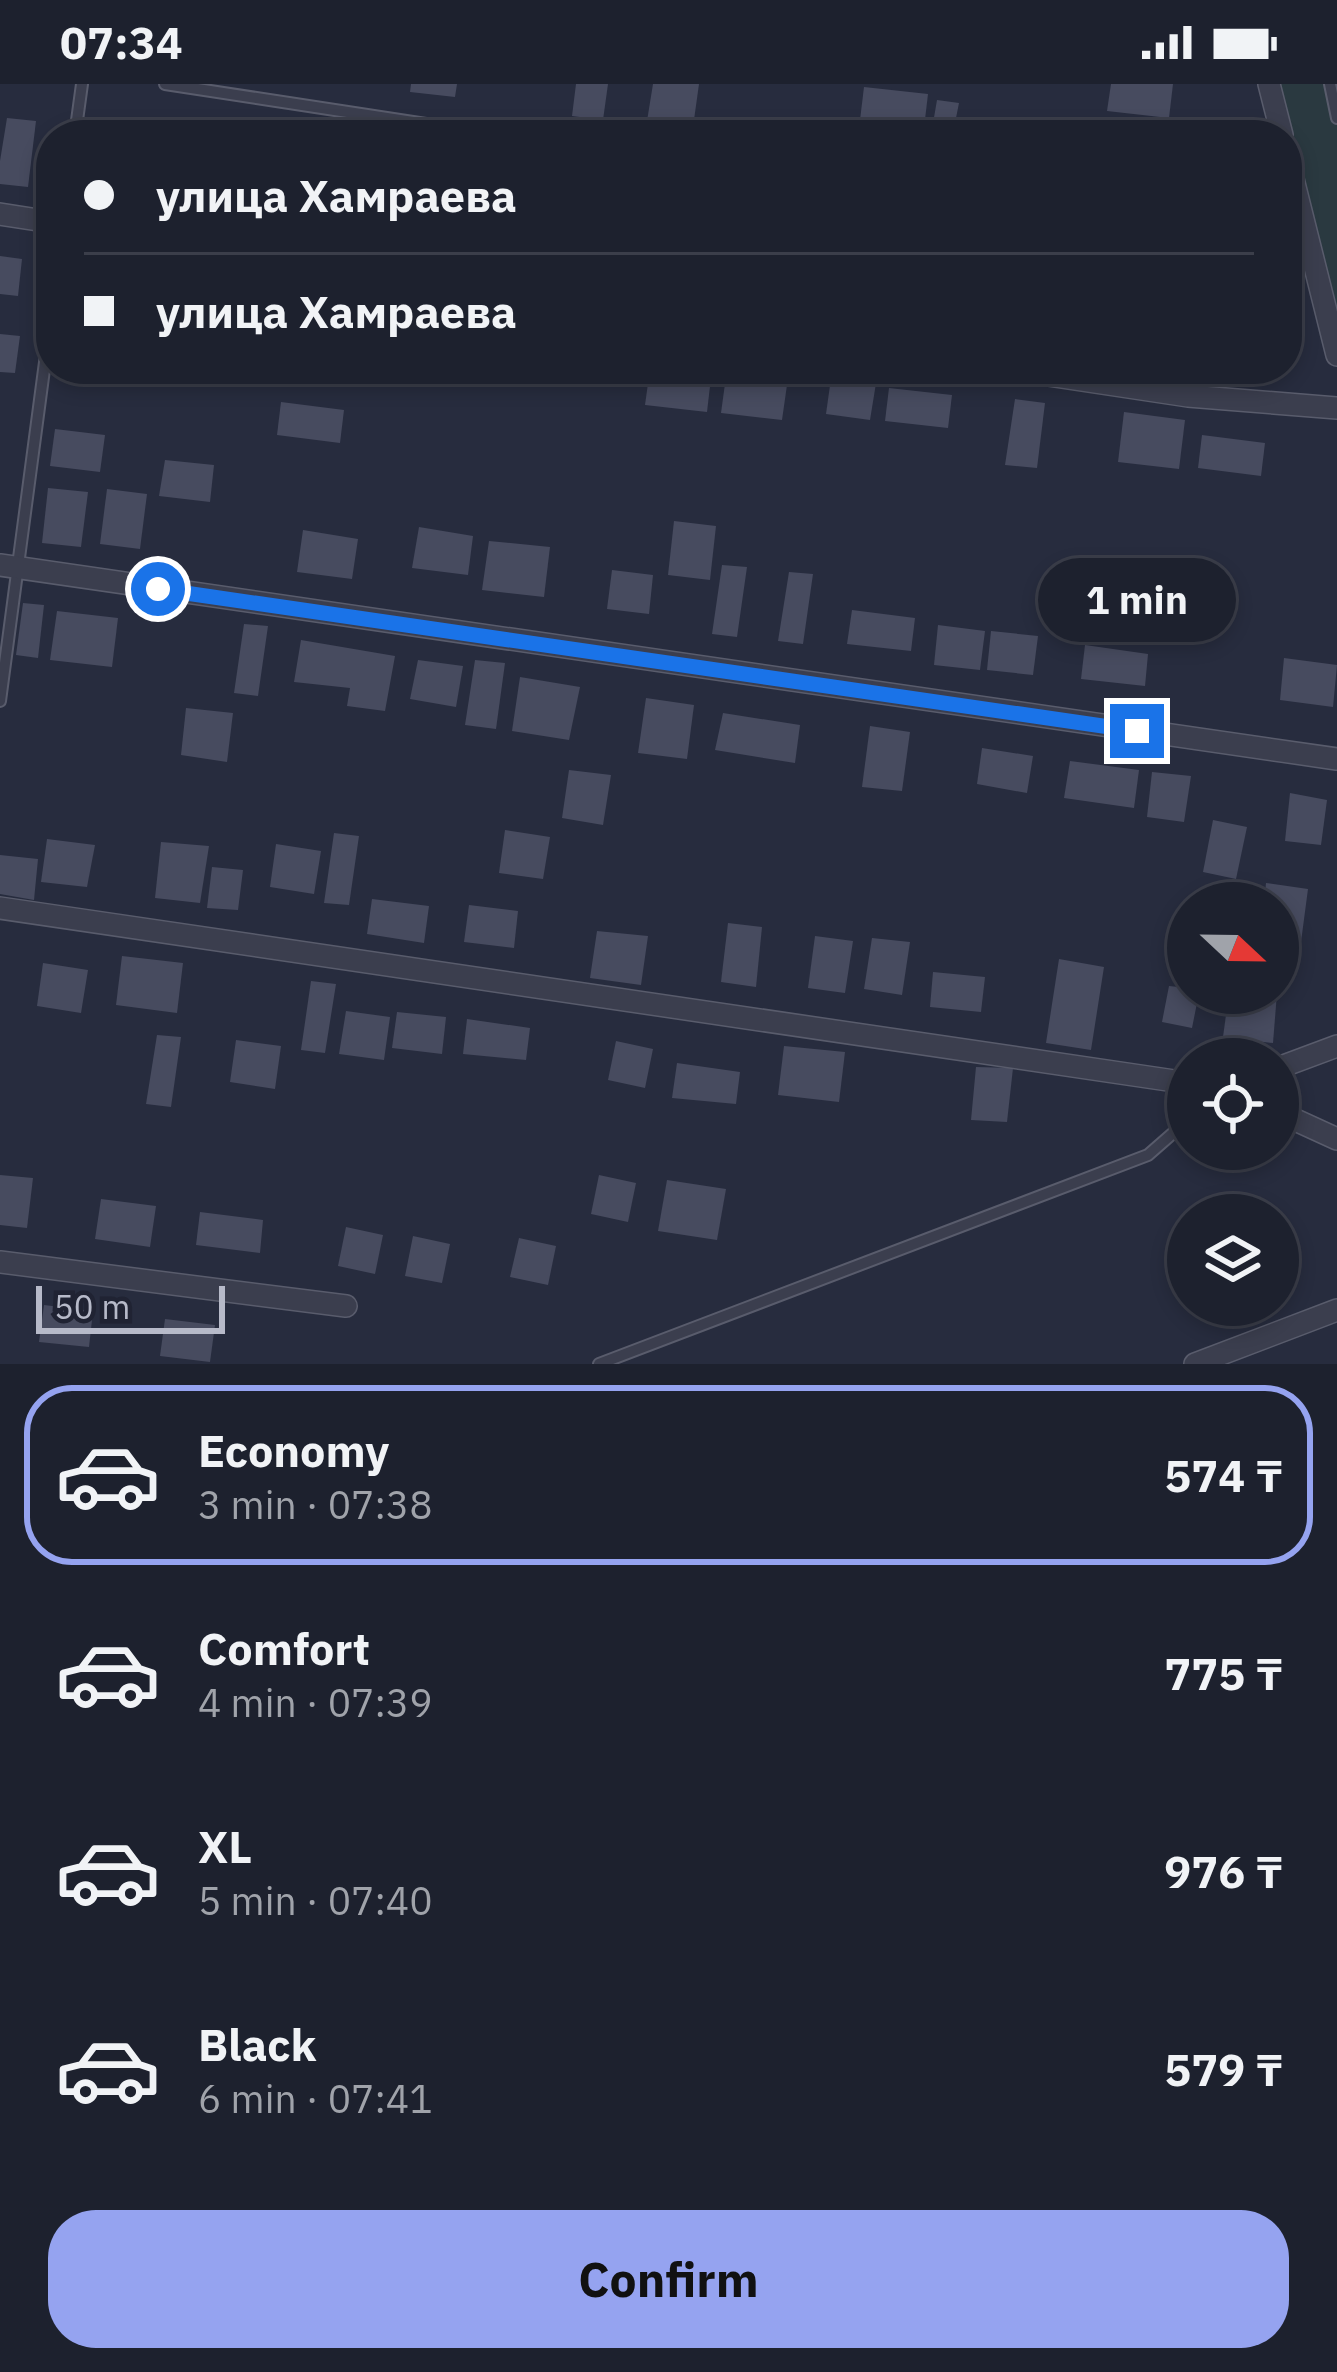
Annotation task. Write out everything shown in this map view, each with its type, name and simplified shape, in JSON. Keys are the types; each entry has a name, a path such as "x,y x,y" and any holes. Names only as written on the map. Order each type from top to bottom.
{"street":[{"path":"1269,84 1278,120"},
{"path":"0,214 36,220"},
{"path":"1302,215 1337,355"},
{"path":"1108,384 1187,396 1337,408"},
{"path":"9,567 1337,759"},
{"path":"0,908 1167,1080"},
{"path":"1299,1060 1337,1046"},
{"path":"1299,1122 1337,1139"},
{"path":"0,1262 346,1306"},
{"path":"1195,1364 1337,1310"}],"lane":[{"path":"77,120 82,84"},
{"path":"165,84 400,120"},
{"path":"1330,84 1337,118"},
{"path":"0,701 9,567 40,384"},
{"path":"599,1364 1148,1155 1167,1138"}],"shaded area":[{"path":"1276,84 1337,84 1337,327 1302,188 1302,120 1285,120"}],"building":[{"path":"411,84 457,84 455,97 410,92"},
{"path":"576,84 608,84 603,120 572,116"},
{"path":"653,84 699,84 694,120 647,120"},
{"path":"1111,84 1173,84 1169,118 1107,111"},
{"path":"864,87 928,94 925,120 860,120"},
{"path":"937,100 959,103 956,120 934,120"},
{"path":"7,118 36,121 28,187 0,184"},
{"path":"0,256 22,259 18,296 0,294"},
{"path":"0,334 20,336 15,373 0,372"},
{"path":"648,384 710,384 707,412 645,405"},
{"path":"725,384 787,384 782,420 721,413"},
{"path":"830,384 876,384 870,420 826,414"},
{"path":"889,388 952,395 948,428 885,421"},
{"path":"1015,399 1045,403 1037,468 1005,465"},
{"path":"281,402 344,410 340,443 277,435"},
{"path":"1124,412 1185,420 1179,469 1118,462"},
{"path":"55,429 105,435 100,472 50,466"},
{"path":"1202,435 1265,443 1261,476 1198,468"},
{"path":"165,460 214,465 210,502 159,496"},
{"path":"48,488 88,492 81,547 42,543"},
{"path":"107,489 147,494 140,549 100,544"},
{"path":"674,521 716,526 710,580 668,575"},
{"path":"419,527 473,536 468,575 412,568"},
{"path":"303,530 358,539 352,579 297,572"},
{"path":"489,541 550,547 544,597 482,590"},
{"path":"722,565 747,567 737,637 712,634"},
{"path":"612,570 653,575 649,614 607,609"},
{"path":"789,572 813,574 803,644 778,641"},
{"path":"23,603 44,605 38,658 16,655"},
{"path":"852,610 915,618 911,651 847,644"},
{"path":"57,611 118,618 112,667 50,660"},
{"path":"244,624 268,626 258,696 234,693"},
{"path":"938,625 985,631 980,670 934,665"},
{"path":"991,631 1038,636 1033,675 987,670"},
{"path":"301,640 395,656 385,711 347,706 350,688 294,682"},
{"path":"1085,645 1148,654 1145,686 1081,679"},
{"path":"1284,658 1337,665 1333,707 1280,700"},
{"path":"418,660 463,666 456,707 410,699"},
{"path":"475,660 505,663 496,729 465,725"},
{"path":"520,677 580,687 569,740 512,731"},
{"path":"646,698 694,705 687,759 638,753"},
{"path":"186,708 233,713 227,762 181,755"},
{"path":"723,713 800,725 795,763 715,750"},
{"path":"870,726 910,732 902,791 862,787"},
{"path":"982,748 1033,756 1027,793 977,784"},
{"path":"1070,761 1139,770 1134,808 1064,798"},
{"path":"569,770 611,775 603,825 562,818"},
{"path":"1152,772 1191,776 1184,822 1147,817"},
{"path":"1290,793 1327,800 1321,845 1285,841"},
{"path":"1213,820 1247,827 1236,879 1203,872"},
{"path":"505,830 550,837 543,879 499,873"},
{"path":"334,833 359,836 349,905 324,903"},
{"path":"47,839 95,845 87,887 41,882"},
{"path":"161,842 209,846 200,903 155,898"},
{"path":"276,844 321,851 314,894 270,887"},
{"path":"0,855 38,859 34,900 0,894"},
{"path":"212,867 243,870 238,910 207,908"},
{"path":"1299,888 1308,889 1299,942"},
{"path":"372,899 429,906 424,943 367,934"},
{"path":"469,905 518,911 514,948 464,942"},
{"path":"728,923 762,927 756,987 721,982"},
{"path":"597,931 648,936 641,985 590,978"},
{"path":"815,936 853,941 845,993 808,988"},
{"path":"872,938 910,942 902,995 864,989"},
{"path":"122,956 183,963 177,1013 116,1005"},
{"path":"1059,959 1104,967 1091,1050 1046,1043"},
{"path":"43,963 88,970 81,1013 37,1006"},
{"path":"933,972 985,977 981,1012 930,1007"},
{"path":"311,981 336,984 325,1053 301,1050"},
{"path":"1167,996 1167,1014 1195,1014 1192,1028 1162,1022"},
{"path":"346,1011 390,1017 384,1060 339,1054"},
{"path":"397,1012 446,1017 442,1054 392,1048"},
{"path":"1226,1014 1275,1014 1273,1038 1223,1037"},
{"path":"467,1019 530,1028 526,1060 463,1054"},
{"path":"157,1035 181,1037 171,1107 146,1104"},
{"path":"236,1040 281,1046 275,1089 230,1082"},
{"path":"616,1041 653,1049 645,1088 608,1080"},
{"path":"784,1046 845,1052 839,1102 778,1095"},
{"path":"677,1063 740,1072 736,1104 672,1098"},
{"path":"976,1067 1013,1068 1007,1122 971,1120"},
{"path":"0,1175 33,1178 27,1228 0,1225"},
{"path":"599,1175 636,1183 628,1222 591,1214"},
{"path":"667,1180 726,1189 717,1240 658,1231"},
{"path":"101,1199 156,1206 150,1247 95,1239"},
{"path":"200,1212 263,1220 260,1253 196,1245"},
{"path":"346,1227 383,1235 375,1274 338,1266"},
{"path":"413,1236 450,1244 442,1283 405,1276"},
{"path":"519,1238 556,1246 548,1285 510,1277"},
{"path":"44,1305 93,1311 89,1347 39,1342"},
{"path":"165,1319 215,1325 210,1362 160,1356"}],"route":[{"path":"158,589 1137,731"}]}
